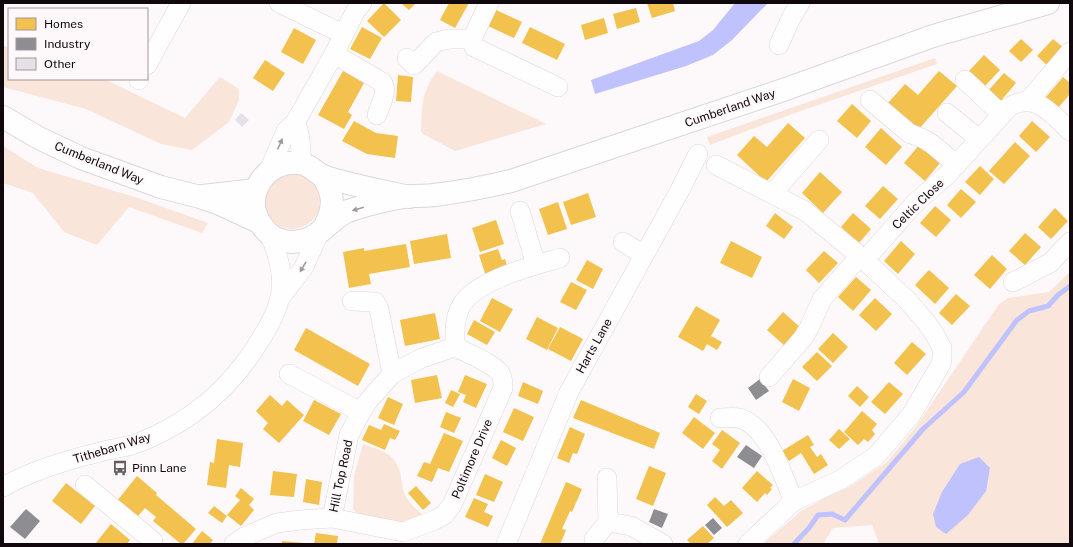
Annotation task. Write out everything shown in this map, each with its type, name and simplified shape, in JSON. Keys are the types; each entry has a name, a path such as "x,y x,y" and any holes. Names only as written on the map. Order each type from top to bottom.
{"main road":[{"name":"Cumberland Way","path":"3,118 39,138 81,158 161,187 218,203 264,228 283,241 293,242 302,241 347,212 409,196 433,195 481,188 512,181 786,89 1010,8 1048,3"},
{"path":"264,228 255,212 255,190 259,181 269,170 285,164 302,164"},
{"name":"Cumberland Way","path":"302,164 310,166 323,176 409,196"},
{"path":"322,229 331,214 333,200 330,187 323,176"},
{"name":"Cumberland Way","path":"200,197 255,190"}],"street":[{"path":"148,64 180,3"},
{"path":"279,3 343,34"},
{"path":"269,170 286,131 296,121 334,54 355,12 362,3"},
{"path":"489,3 472,39 474,48 558,87"},
{"path":"779,45 790,20 800,3"},
{"path":"407,58 414,65 436,42 449,39 472,39"},
{"path":"1070,52 1028,101 1041,106 1070,131"},
{"path":"334,54 385,85 385,92 377,115"},
{"path":"965,80 1001,114"},
{"path":"870,100 909,133 932,144 957,165"},
{"name":"Celtic Close","path":"769,377 803,338 822,299 915,203 937,185 957,165 1001,114 1016,102 1028,101"},
{"path":"947,113 979,139"},
{"path":"296,121 300,139 302,164"},
{"path":"772,194 819,140"},
{"name":"Harts Lane","path":"506,544 569,392 687,177 698,154"},
{"path":"716,165 805,211 862,258 907,300 926,322 942,348 941,364 911,415 876,456 840,480 794,502 748,544"},
{"path":"520,211 536,265"},
{"name":"Tithebarn Way","path":"5,482 100,452 133,444 181,422 215,397 229,383 251,356 269,326 278,306 280,298 280,264 276,248 264,228"},
{"name":"Tithebarn Way","path":"280,298 304,267 322,229"},
{"path":"623,242 644,255"},
{"path":"1013,282 1050,263 1070,242"},
{"path":"455,347 455,329 459,308 467,296 496,280 560,258"},
{"path":"352,301 375,302 378,309 392,374"},
{"name":"Poltimore Drive","path":"234,544 244,537 277,523 332,518 403,532 444,515 452,505 503,388 500,372 482,360 455,347"},
{"name":"Hill Top Road","path":"332,518 349,435 369,400 392,374 422,358 455,347"},
{"path":"289,374 361,412"},
{"path":"720,418 739,418 758,429 767,440 794,502"},
{"path":"594,539 608,522 607,478"},
{"path":"84,485 153,543"},
{"path":"608,522 631,526 663,544"}],"shaded area":[{"path":"3,46 8,47 8,80 106,80 185,118 220,77 239,89 239,100 229,122 192,150 161,144 86,109 3,87"},
{"path":"935,58 937,64 792,114 710,145 707,137"},
{"path":"437,71 546,124 455,151 423,134 421,131 423,100 428,86"},
{"path":"3,146 38,168 138,198 208,223 202,233 129,207 97,245 64,232 33,193 3,183"},
{"path":"292,173 303,175 312,181 318,190 320,201 318,212 312,221 303,227 292,229 281,227 272,221 266,212 264,201 266,190 272,181 281,175"},
{"path":"1070,272 1070,544 879,544 872,525 833,528 823,544 763,544 801,511 834,493 849,487 887,462 915,428 999,304 1008,298 1049,292"},
{"path":"363,444 388,454 396,462 399,468 406,497 423,515 403,524 361,518 353,509 354,476"}],"water":[{"path":"735,3 768,3 732,40 713,55 686,66 595,94 591,80 699,41 713,30"},
{"path":"979,457 990,468 986,491 968,515 946,534 936,527 933,514 942,492 960,464"}],"building: Homes":[{"path":"384,3 401,20 384,37 367,21"},
{"path":"401,3 416,3 409,10"},
{"path":"449,3 469,3 455,28 440,20"},
{"path":"647,3 673,3 675,11 652,18"},
{"path":"636,8 640,22 617,29 613,14"},
{"path":"496,10 522,22 514,38 488,26"},
{"path":"604,18 608,33 585,40 581,25"},
{"path":"362,27 382,38 370,59 350,49"},
{"path":"530,27 565,44 557,60 522,43"},
{"path":"294,28 316,40 303,64 281,52"},
{"path":"1021,39 1033,50 1021,62 1009,51"},
{"path":"1053,39 1064,48 1048,66 1037,56"},
{"path":"984,55 1000,70 985,86 969,71"},
{"path":"265,60 285,73 273,91 253,78"},
{"path":"343,71 364,83 348,112 352,115 344,129 318,115"},
{"path":"939,71 957,86 918,130 888,103 905,84 918,95"},
{"path":"1004,73 1016,83 999,103 987,92"},
{"path":"398,75 413,77 411,102 396,101"},
{"path":"1063,77 1070,83 1070,94 1058,108 1046,97"},
{"path":"852,104 871,121 857,138 837,121"},
{"path":"354,121 376,133 398,136 395,158 367,154 342,141"},
{"path":"1032,121 1050,137 1036,152 1019,136"},
{"path":"788,123 805,138 766,182 737,155 754,136 767,147"},
{"path":"881,128 902,147 886,165 865,147"},
{"path":"1015,142 1030,156 1004,184 989,171"},
{"path":"919,145 940,163 925,181 904,163"},
{"path":"980,166 994,179 980,195 965,182"},
{"path":"820,172 842,192 823,213 802,193"},
{"path":"883,186 898,199 880,219 865,206"},
{"path":"961,189 976,202 961,218 947,205"},
{"path":"588,193 596,217 571,225 563,202"},
{"path":"558,202 567,229 548,235 539,209"},
{"path":"935,206 951,220 936,237 920,223"},
{"path":"1055,208 1068,221 1051,239 1038,227"},
{"path":"775,213 793,227 784,239 766,226"},
{"path":"853,213 871,229 859,243 841,227"},
{"path":"496,220 504,244 480,252 472,228"},
{"path":"1025,233 1041,247 1025,265 1009,251"},
{"path":"447,234 451,258 414,264 410,241"},
{"path":"731,241 762,257 752,278 720,263"},
{"path":"901,241 915,254 898,274 884,261"},
{"path":"406,244 410,267 369,274 371,284 349,288 343,252 364,248 364,251"},
{"path":"498,249 502,260 505,259 508,269 486,276 479,255"},
{"path":"824,251 838,263 819,283 806,270"},
{"path":"992,255 1007,269 990,289 974,275"},
{"path":"587,260 603,269 593,289 576,280"},
{"path":"929,270 949,288 935,304 915,285"},
{"path":"856,277 871,290 853,311 838,297"},
{"path":"571,282 587,290 576,310 560,302"},
{"path":"956,294 970,306 952,325 939,313"},
{"path":"492,298 513,309 500,332 480,321"},
{"path":"875,298 892,314 876,331 859,315"},
{"path":"696,306 720,320 711,336 722,342 717,350 707,344 703,351 678,337"},
{"path":"783,312 801,328 785,346 767,330"},
{"path":"435,313 440,339 405,346 400,320"},
{"path":"537,317 558,328 547,350 526,339"},
{"path":"474,320 495,332 487,345 467,334"},
{"path":"560,327 583,339 571,361 548,349"},
{"path":"306,328 370,364 358,386 294,350"},
{"path":"833,333 848,347 833,363 818,349"},
{"path":"912,342 926,354 907,375 894,363"},
{"path":"817,352 832,366 817,381 802,367"},
{"path":"437,375 442,398 415,403 411,380"},
{"path":"465,375 487,384 476,408 463,402 466,395 458,392"},
{"path":"793,379 810,388 799,411 782,402"},
{"path":"523,382 543,391 538,404 518,396"},
{"path":"889,382 903,394 885,414 871,402"},
{"path":"857,386 869,397 860,407 848,396"},
{"path":"451,390 460,394 453,407 445,403"},
{"path":"696,394 707,401 699,414 688,407"},
{"path":"270,395 282,406 287,400 304,415 279,443 263,429 268,423 256,411"},
{"path":"388,397 403,404 394,425 378,418"},
{"path":"314,400 341,414 329,435 303,421"},
{"path":"581,400 660,433 654,449 573,418"},
{"path":"514,408 534,417 523,441 503,432"},
{"path":"862,411 877,424 872,430 875,434 868,442 864,439 858,445 844,432"},
{"path":"446,412 461,418 454,433 440,427"},
{"path":"694,417 715,433 703,449 682,433"},
{"path":"384,424 400,431 395,440 390,438 385,450 362,440 369,425 381,430"},
{"path":"570,427 585,434 577,454 573,453 569,463 557,458"},
{"path":"839,429 850,439 839,449 829,440"},
{"path":"722,430 740,443 722,469 712,461 720,450 712,444"},
{"path":"444,433 463,441 449,472 438,468 432,482 417,476 424,462 430,464"},
{"path":"808,435 814,445 810,447 817,457 821,454 828,465 814,474 801,453 789,461 782,451"},
{"path":"217,439 243,443 240,467 229,465 226,488 207,485 210,462 214,463"},
{"path":"501,440 516,448 507,466 492,458"},
{"path":"649,466 666,473 653,506 636,499"},
{"path":"273,471 297,474 294,497 270,495"},
{"path":"757,471 773,485 770,488 772,489 767,495 765,493 757,502 742,488"},
{"path":"485,474 503,482 494,502 476,495"},
{"path":"137,476 157,493 156,495 196,529 183,544 181,544 153,521 156,517 145,508 137,517 117,501"},
{"path":"306,479 322,482 319,505 303,502"},
{"path":"566,482 582,489 572,512 570,511 562,529 566,530 562,540 560,544 540,544"},
{"path":"66,483 95,506 81,524 52,501"},
{"path":"416,486 431,503 423,510 408,493"},
{"path":"241,488 254,499 249,505 254,510 241,526 227,515 240,500 235,496"},
{"path":"715,497 724,506 731,500 743,513 727,527 707,505"},
{"path":"474,498 488,504 484,512 493,516 488,527 465,517"},
{"path":"214,506 227,516 222,523 208,513"},
{"path":"111,524 130,540 127,544 95,544"},
{"path":"703,526 714,538 707,544 691,544 687,540"},
{"path":"202,531 213,540 210,544 192,544"},
{"path":"316,533 338,536 337,544 314,544"},
{"path":"282,541 304,543 304,544 282,544"}],"building: Industry":[{"path":"760,379 769,391 756,400 748,388"},
{"path":"746,445 762,456 754,468 737,457"},
{"path":"26,509 40,521 25,539 10,527"},
{"path":"654,509 668,514 662,528 649,522"},
{"path":"713,518 722,528 714,535 705,525"}],"building: Other":[{"path":"241,113 249,120 242,127 235,120"}],"waterway":[{"path":"794,544 809,528 818,515 832,514 845,520 923,429 964,392 1017,320 1029,311 1048,306 1058,295 1070,286"}],"place":[{"name":"Pinn Lane","path":"120,468"}]}
